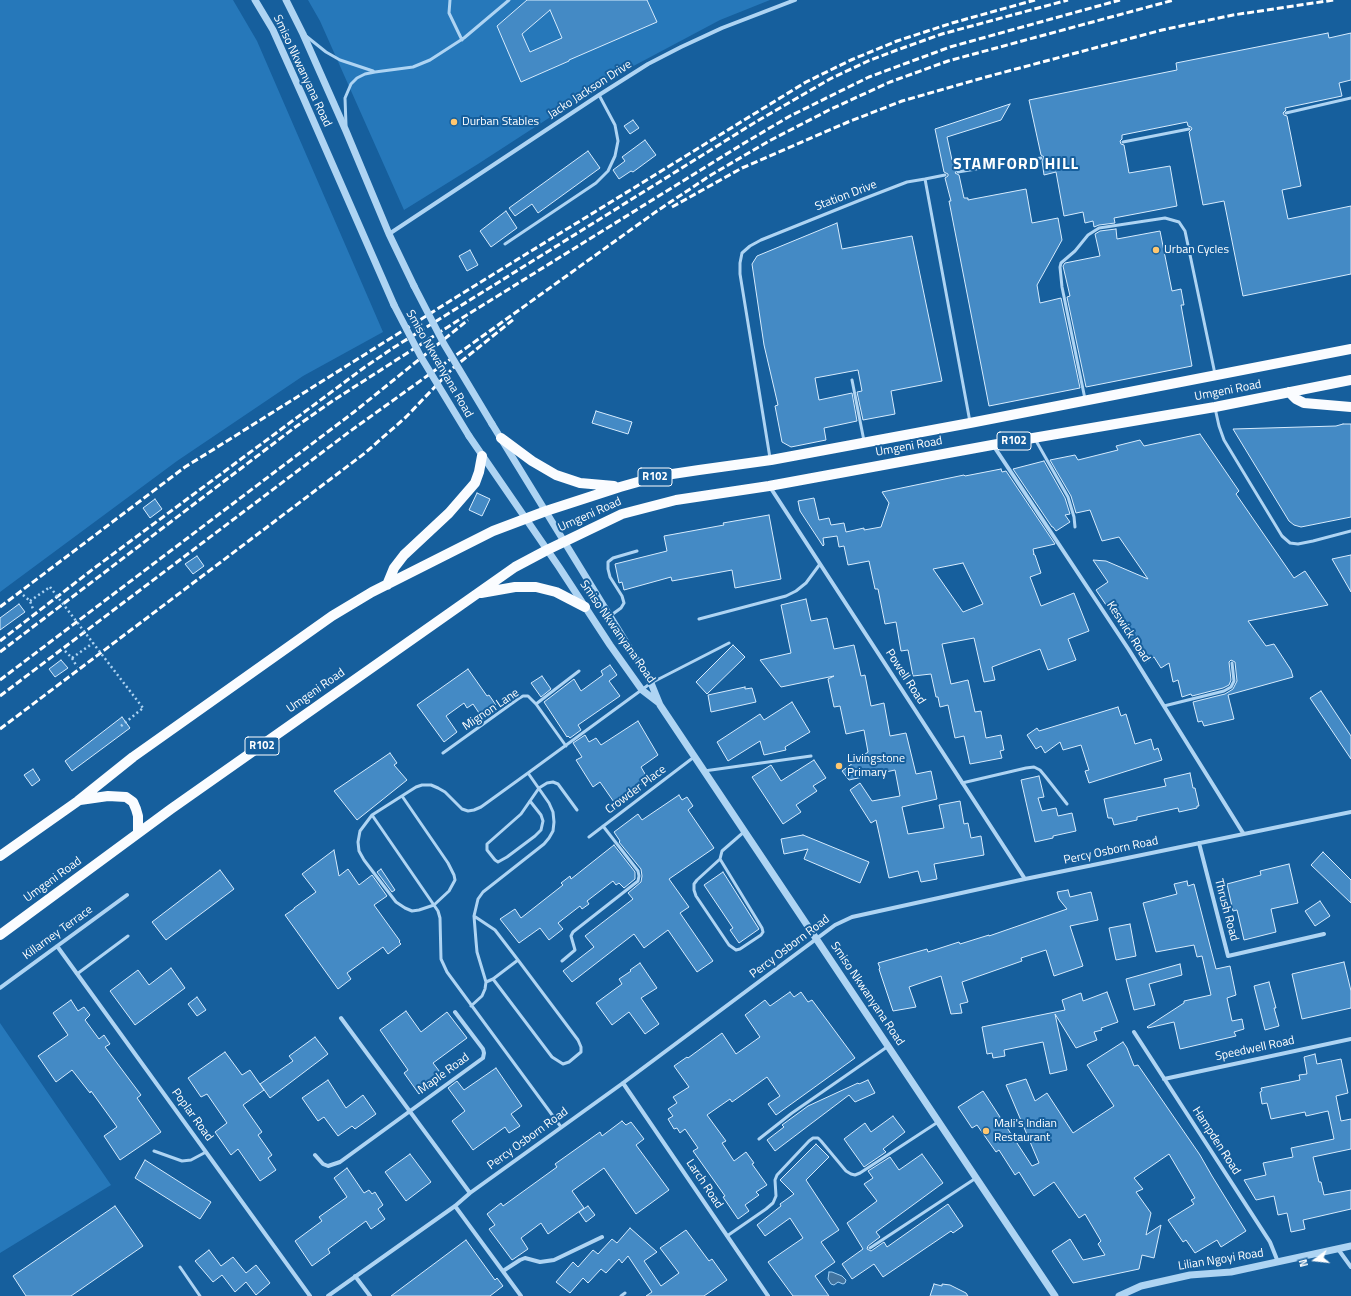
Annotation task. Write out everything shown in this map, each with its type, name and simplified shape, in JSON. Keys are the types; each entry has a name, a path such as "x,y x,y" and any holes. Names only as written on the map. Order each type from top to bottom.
{"main road":[{"name":"Umgeni Road","path":"0,856 78,801 134,757 332,616 387,585 492,531 546,511 659,476 771,460 970,424 1351,349"},
{"name":"Umgeni Road","path":"0,935 138,834 515,567 622,514 650,506 702,495 769,486 992,445 1215,407 1351,380"},
{"path":"1289,392 1296,399 1304,403 1351,407"},
{"path":"501,438 532,461 556,475 580,483 620,487"},
{"path":"387,585 394,568 404,555 449,513 474,483 479,472 482,456"},
{"path":"476,594 515,587 536,587 556,592 585,606"},
{"path":"78,801 108,796 126,797 132,802 136,809 138,816 138,834"}],"street":[{"name":"Smiso Nkwanyana Road","path":"255,0 272,30 394,305 421,358 468,436 547,550 610,645 642,690 660,705"},
{"name":"Smiso Nkwanyana Road","path":"286,0 303,34 346,131 389,234 444,344 651,683 660,705 1055,1296"},
{"name":"Jacko Jackson Drive","path":"389,234 648,64 736,22 795,0"},
{"name":"Keswick Road","path":"992,445 1129,650 1243,834"},
{"name":"Powell Road","path":"769,486 1025,879"},
{"name":"Percy Osborn Road","path":"328,1296 455,1206 470,1193 623,1083 817,940 835,925 852,917 1025,879 1351,812"},
{"name":"Thrush Road","path":"1199,843 1228,956 1324,934"},
{"name":"Killarney Terrace","path":"0,988 127,895"},
{"name":"Poplar Road","path":"57,946 310,1296"},
{"name":"Maple Road","path":"315,1155 323,1164 328,1166 340,1162 483,1058 483,1049 455,1012"},
{"path":"341,1018 470,1193"},
{"name":"Hampden Road","path":"1134,1032 1270,1242 1278,1262"},
{"name":"Speedwell Road","path":"1164,1079 1351,1039"},
{"name":"Larch Road","path":"623,1083 768,1296"},
{"path":"455,1206 521,1296"},
{"path":"503,1272 525,1258 540,1262 554,1260 602,1237"},
{"name":"Lilian Ngoyi Road","path":"1119,1296 1141,1286 1190,1275 1231,1272 1351,1246"},
{"path":"1338,1249 1351,1267"},
{"path":"355,1276 370,1296"}],"lane":[{"path":"450,0 449,13 462,40"},
{"path":"346,131 345,98 351,84 357,78 365,74 375,72 413,67 430,60 462,40 509,0"},
{"path":"303,34 326,52 340,60 375,72"},
{"path":"505,244 596,183 608,171 615,156 618,141 615,126 599,95"},
{"path":"1286,113 1351,98"},
{"path":"1123,142 1189,129"},
{"path":"958,172 1041,158"},
{"path":"944,175 924,179 970,424"},
{"name":"Station Drive","path":"771,460 740,274 742,253 750,246 761,240 907,182 924,179"},
{"path":"1086,401 1062,287 1060,267 1061,263 1075,251 1088,235 1100,228 1165,218 1179,222 1185,231 1215,375"},
{"path":"852,380 864,443"},
{"path":"1215,407 1224,440 1282,536 1290,543 1298,544 1351,531"},
{"path":"1035,438 1068,497 1074,517 1075,527"},
{"path":"610,616 622,608 624,603 622,596 610,577 608,562 613,558 637,551"},
{"path":"699,619 786,596 796,591 806,583 820,564"},
{"path":"402,796 448,863 454,875 454,880 449,890 434,905 412,911 396,902 364,860 360,851 358,842 360,831 372,815 416,787 422,785 430,785 445,792 462,809 468,811 481,807 651,683 729,643"},
{"path":"1164,706 1224,691 1231,687 1234,681 1232,663"},
{"path":"536,704 579,671"},
{"name":"Mignon Lane","path":"444,753 523,696 528,696 536,704 566,746"},
{"path":"704,771 812,756"},
{"name":"Crowder Place","path":"589,837 694,757"},
{"path":"962,783 1034,767 1040,770 1067,804"},
{"path":"471,1006 482,996 486,982 477,952 474,916 478,899 483,892 544,844 553,831 553,812 549,803 528,774"},
{"path":"530,801 541,815 543,821 541,830 507,857 498,862 487,850 487,844 521,814 530,801 539,788 547,783 553,782 558,784 577,810"},
{"path":"372,815 434,905 440,918 440,953 443,965 471,1006 561,1127"},
{"path":"562,961 574,950 572,936 573,932 638,881 640,876 638,871 603,826"},
{"path":"720,859 763,932 740,949 736,950 728,946 696,896 694,884 720,859 722,852 745,832"},
{"path":"474,916 495,930 578,1040 581,1047 581,1052 578,1056 563,1064 552,1057 493,979"},
{"path":"77,974 128,936"},
{"path":"486,982 493,979 518,960"},
{"path":"758,1139 792,1113 889,1046"},
{"path":"727,1236 766,1209 773,1202 776,1196 775,1180 777,1175 809,1141 814,1138 818,1138 821,1141 846,1171 855,1175 938,1122"},
{"path":"154,1151 182,1161 191,1160 206,1152"},
{"path":"870,1248 976,1178"},
{"path":"180,1267 200,1296"},
{"path":"621,1296 625,1293"}],"path":[{"path":"30,601 50,587 143,708 121,726"},
{"path":"23,595 30,601 33,609"},
{"path":"72,658 93,643"},
{"path":"64,651 72,658 77,668"}],"shaded area":[{"path":"0,0 233,0 257,41 383,332 303,376 177,461 0,592"},
{"name":"Durban Stables","path":"308,0 770,0 720,20 609,79 404,210 320,21"},
{"path":"0,1023 111,1185 0,1253"},
{"path":"829,1272 842,1276 846,1280 845,1283 843,1284 838,1282 834,1285 831,1284 828,1279"}],"building":[{"path":"527,0 647,0 657,22 521,82 497,26","holes":["550,10 562,38 530,52 522,34"]},
{"path":"1328,33 1329,38 1351,33 1351,80 1339,83 1342,96 1285,108 1286,110 1283,113 1287,116 1301,186 1282,190 1288,219 1351,206 1351,274 1243,296 1224,201 1203,205 1189,132 1192,129 1188,126 1187,122 1122,135 1122,139 1120,141 1121,144 1124,145 1129,173 1170,166 1177,206 1114,218 1115,223 1094,227 1093,221 1085,223 1083,212 1064,216 1056,172 1044,175 1042,161 1044,157 1041,155 1029,100 1177,70 1176,63"},
{"path":"1010,104 1001,120 947,137 952,160 955,160 958,169 955,173 959,175 964,198 968,198 968,200 1026,189 1032,223 1058,218 1062,240 1037,285 1040,303 1061,298 1080,388 989,406 949,201 951,201 945,178 948,174 944,172 935,129"},
{"path":"633,120 639,128 630,134 624,126"},
{"path":"645,140 656,155 633,172 631,171 619,179 613,170 625,161 622,157"},
{"path":"588,151 600,168 538,213 532,204 515,216 509,208"},
{"path":"506,211 517,228 491,247 480,231"},
{"path":"837,223 842,249 912,236 942,381 891,391 895,414 863,420 857,392 862,391 858,370 815,378 819,400 852,393 857,421 824,428 826,440 791,447 782,442 775,406 778,405 764,345 752,264 757,256"},
{"path":"1116,229 1117,239 1160,231 1172,291 1181,289 1184,305 1181,305 1192,366 1086,387 1067,297 1070,296 1063,266 1065,263 1100,256 1095,234 1100,231"},
{"path":"470,250 478,265 467,271 459,256"},
{"path":"596,411 632,422 628,434 592,423"},
{"path":"1351,424 1351,517 1301,527 1294,525 1289,521 1233,429 1336,426"},
{"path":"1200,434 1239,491 1236,494 1294,578 1305,571 1328,605 1248,621 1266,646 1274,644 1291,670 1293,677 1228,695 1234,719 1204,726 1202,721 1198,722 1193,702 1225,694 1233,689 1237,681 1235,662 1231,660 1229,662 1231,680 1229,685 1192,696 1191,694 1182,697 1178,680 1173,682 1169,663 1161,668 1154,657 1145,663 1096,590 1108,582 1093,560 1106,561 1148,579 1119,537 1102,541 1090,510 1076,513 1071,496 1050,460 1075,455 1078,460 1118,450 1116,446 1140,440 1144,446"},
{"path":"1044,461 1065,498 1070,514 1065,515 1070,522 1056,531 1013,469"},
{"path":"1001,469 1002,472 1006,471 1055,544 1033,549 1033,554 1035,555 1041,573 1030,577 1041,606 1074,593 1089,631 1068,639 1076,660 1048,670 1040,649 992,667 995,680 984,682 974,638 942,644 951,684 968,680 975,712 981,711 986,738 1001,735 1004,750 1000,751 1002,758 970,764 964,736 955,738 948,705 940,707 938,697 936,697 931,674 913,676 908,650 901,651 896,622 885,624 878,589 875,589 869,561 848,565 844,546 839,547 837,536 823,538 823,546 800,511 798,501 814,498 819,520 829,518 831,525 844,523 846,532 864,528 864,530 881,527 889,503 882,492","holes":["963,563 983,604 963,612 933,569"]},
{"path":"477,493 490,499 482,516 469,510"},
{"path":"155,499 162,509 150,518 143,508"},
{"path":"769,515 781,579 735,588 732,570 672,581 671,577 624,590 622,582 619,583 615,564 667,551 664,536"},
{"path":"1351,555 1351,592 1332,559"},
{"path":"197,556 204,566 193,574 185,564"},
{"path":"806,599 811,621 827,618 834,649 854,645 861,676 865,675 871,706 884,703 890,736 906,733 916,774 931,771 937,799 902,807 908,834 944,828 939,805 960,801 964,824 968,823 971,838 981,836 984,855 934,864 937,879 921,882 918,871 889,878 876,820 871,823 850,790 860,783 872,801 900,796 895,770 849,780 842,771 868,752 864,730 846,734 840,706 834,707 828,679 834,676 781,687 760,660 791,653 781,605"},
{"path":"19,604 25,612 0,630 0,618"},
{"path":"733,645 745,657 707,694 696,682"},
{"path":"61,660 68,668 55,677 49,669"},
{"path":"610,665 617,675 609,681 620,696 578,725 581,730 570,738 568,736 567,737 544,702 574,679 581,691 603,675 601,671"},
{"path":"468,669 487,696 489,695 496,705 481,716 473,704 467,708 464,703 446,716 457,732 444,742 417,705"},
{"path":"542,676 551,689 541,697 531,683"},
{"path":"745,687 745,689 752,688 756,702 711,712 708,695"},
{"path":"1321,691 1351,736 1351,759 1310,698"},
{"path":"792,702 810,732 785,747 786,750 764,755 760,741 728,761 717,742 760,714 764,720"},
{"path":"1118,707 1121,716 1126,714 1135,744 1151,739 1154,750 1158,748 1162,760 1089,783 1085,771 1089,770 1081,745 1063,750 1060,742 1045,753 1041,746 1036,749 1027,735 1037,728 1039,731"},
{"path":"122,717 130,728 72,771 65,761"},
{"path":"638,721 658,755 641,767 648,779 616,805 600,782 593,787 576,760 582,757 573,743 585,735 589,742 596,738 601,745"},
{"path":"390,753 397,763 394,765 407,780 357,820 334,791"},
{"path":"814,760 826,778 813,786 817,791 796,805 801,812 783,824 752,777 771,765 781,781"},
{"path":"33,769 40,780 32,786 24,775"},
{"path":"1190,773 1199,806 1197,806 1197,808 1179,812 1178,808 1137,817 1137,820 1114,825 1112,818 1108,818 1104,799 1166,786 1164,779"},
{"path":"1039,776 1044,797 1038,798 1042,811 1056,808 1058,816 1072,813 1076,831 1035,842 1021,780"},
{"path":"679,795 682,800 687,797 693,806 688,810 714,848 669,879 689,907 680,913 713,961 697,972 668,930 644,948 634,934 572,982 563,971 594,947 585,936 633,899 628,893 641,882 641,869 619,842 620,841 614,832 638,814 642,820"},
{"path":"803,835 869,862 860,883 804,859 808,849 784,854 781,839"},
{"path":"614,845 635,872 635,879 624,888 619,883 616,885 613,881 587,901 589,904 582,909 580,906 558,923 563,929 549,940 540,928 519,943 500,919 515,909 521,918 563,885 561,883 570,876 571,879"},
{"path":"334,850 339,876 348,869 359,885 372,875 387,896 374,905 401,944 388,954 383,947 347,973 351,979 338,989 285,915 316,892 302,874"},
{"path":"1323,852 1351,880 1351,903 1311,865"},
{"path":"1289,864 1298,903 1271,909 1276,932 1244,940 1237,910 1233,911 1227,884 1261,875 1260,871"},
{"path":"381,869 395,890 392,892 377,872"},
{"path":"220,870 234,889 166,940 152,922"},
{"path":"723,872 759,929 739,943 730,930 733,928 704,885"},
{"path":"1187,881 1188,886 1194,884 1216,969 1230,966 1236,995 1227,998 1232,1021 1242,1019 1244,1029 1234,1032 1236,1036 1180,1049 1174,1022 1147,1027 1184,1003 1184,1001 1211,995 1202,956 1197,957 1194,945 1156,952 1143,903 1177,894 1174,884"},
{"path":"1068,890 1070,897 1091,892 1098,920 1070,926 1083,966 1054,976 1046,950 1021,958 1022,961 962,982 968,1002 960,1004 962,1013 951,1014 941,976 909,987 916,1007 893,1011 878,963 927,949 928,952 959,942 960,944 989,936 1067,909 1059,899 1057,892"},
{"path":"1320,901 1330,916 1315,926 1305,911"},
{"path":"1130,924 1136,956 1116,960 1109,928"},
{"path":"1344,962 1351,991 1351,1008 1302,1019 1292,974"},
{"path":"640,963 657,988 641,998 659,1024 645,1034 629,1012 612,1025 596,1003 622,984 619,979"},
{"path":"1180,964 1182,975 1149,984 1155,1005 1134,1010 1126,979"},
{"path":"171,968 185,988 135,1025 110,991 138,970 149,985"},
{"path":"1269,982 1279,1026 1265,1030 1254,986"},
{"path":"790,992 794,997 801,992 808,1002 812,1000 855,1058 776,1115 768,1104 780,1096 767,1077 732,1102 730,1099 707,1115 726,1141 722,1143 734,1161 746,1152 754,1163 752,1164 767,1185 756,1192 759,1195 745,1205 749,1211 738,1219 723,1197 725,1196 693,1151 698,1148 685,1129 680,1133 677,1128 674,1129 668,1119 673,1116 668,1109 677,1103 673,1097 689,1087 674,1066 687,1057 688,1058 722,1033 736,1054 760,1037 745,1015 765,1000 770,1006"},
{"path":"1107,992 1118,1022 1101,1028 1102,1030 1094,1032 1097,1040 1076,1048 1055,1014 1067,1070 1050,1074 1043,1042 1004,1050 1005,1056 993,1058 992,1053 987,1054 982,1027 1065,1010 1062,1000 1081,993 1083,1001"},
{"path":"197,997 206,1010 197,1016 188,1004"},
{"path":"71,1000 78,1011 84,1007 90,1015 85,1020 99,1039 104,1035 110,1044 105,1047 141,1095 137,1098 161,1132 120,1160 104,1136 117,1127 91,1091 90,1093 72,1070 56,1082 38,1056 68,1035 53,1013"},
{"path":"406,1011 421,1032 447,1012 467,1038 433,1063 443,1076 419,1094 404,1073 408,1070 380,1030"},
{"path":"315,1037 328,1054 270,1098 260,1084 293,1061 289,1056"},
{"path":"1123,1042 1134,1066 1138,1065 1200,1155 1246,1231 1221,1247 1217,1240 1195,1253 1186,1240 1183,1242 1168,1220 1194,1204 1191,1200 1195,1198 1169,1154 1134,1178 1143,1189 1136,1192 1151,1213 1146,1235 1161,1225 1154,1258 1142,1255 1139,1269 1073,1283 1052,1251 1070,1239 1083,1260 1105,1255 1098,1244 1101,1241 1085,1214 1079,1218 1054,1182 1034,1196 1019,1172 1015,1175 999,1150 996,1152 977,1125 972,1128 958,1107 983,1091 1032,1166 1039,1163 1006,1085 1026,1079 1035,1101 1047,1093 1073,1133 1114,1106 1087,1065"},
{"path":"225,1052 242,1075 250,1070 264,1090 243,1105 262,1132 258,1135 272,1155 268,1158 276,1170 260,1181 238,1149 231,1155 215,1132 227,1123 207,1094 201,1097 188,1078"},
{"path":"1315,1054 1317,1064 1341,1059 1348,1093 1336,1096 1341,1121 1351,1119 1351,1149 1313,1157 1324,1195 1351,1190 1351,1209 1303,1220 1305,1229 1291,1232 1287,1213 1278,1215 1274,1196 1256,1200 1244,1180 1266,1175 1263,1163 1293,1157 1291,1148 1334,1139 1328,1111 1306,1116 1305,1112 1271,1119 1267,1103 1262,1104 1260,1092 1262,1091 1261,1088 1300,1080 1299,1075 1307,1074 1304,1057"},
{"path":"496,1068 522,1106 511,1114 520,1126 509,1133 505,1127 473,1150 452,1121 465,1111 448,1088 457,1081 464,1090"},
{"path":"328,1080 346,1108 363,1095 376,1114 355,1129 352,1126 338,1136 324,1117 318,1121 302,1098"},
{"path":"868,1080 875,1093 855,1102 849,1095 775,1151 767,1140 784,1127 782,1125 808,1106 858,1083 859,1084"},
{"path":"893,1116 905,1132 883,1149 886,1152 864,1167 844,1139 865,1123 871,1132"},
{"path":"622,1121 626,1125 631,1122 644,1139 636,1145 669,1190 636,1214 604,1168 572,1191 584,1208 548,1234 541,1223 521,1238 528,1249 512,1260 489,1229 495,1225 487,1214 501,1203 503,1206 557,1167 555,1164 600,1132 602,1136"},
{"path":"816,1144 829,1157 806,1180 839,1230 821,1242 835,1262 815,1276 829,1296 793,1296 768,1262 803,1238 790,1218 765,1236 757,1225 781,1206 780,1204 794,1194 780,1180"},
{"path":"410,1154 431,1182 406,1201 385,1172"},
{"path":"922,1154 943,1183 876,1232 880,1237 868,1246 867,1249 871,1251 884,1242 887,1247 948,1204 963,1226 953,1233 951,1231 883,1277 874,1264 852,1279 842,1264 863,1249 847,1223 877,1201 864,1184 873,1178 868,1171 890,1157 899,1170"},
{"path":"145,1160 211,1202 200,1219 135,1178"},
{"path":"347,1168 364,1193 369,1190 372,1194 375,1192 383,1205 378,1209 385,1219 371,1229 366,1221 328,1249 330,1253 312,1266 295,1241 322,1221 319,1217 347,1197 334,1178"},
{"path":"115,1206 143,1246 71,1296 26,1296 13,1276"},
{"path":"588,1206 595,1215 586,1222 579,1212"},
{"path":"630,1228 657,1252 644,1261 661,1286 679,1273 660,1248 686,1230 709,1261 712,1259 727,1280 704,1296 646,1296 652,1292 628,1256 622,1263 619,1259 606,1273 601,1269 588,1283 583,1278 570,1293 556,1282 573,1262 578,1267 593,1250 598,1254 612,1239 617,1243"},
{"path":"466,1240 495,1280 497,1278 503,1286 490,1296 391,1296"},
{"path":"209,1250 221,1266 233,1257 246,1273 256,1265 270,1283 256,1295 246,1282 235,1292 222,1275 213,1282 195,1261"},
{"path":"934,1284 942,1286 942,1284 950,1285 966,1293 968,1296 930,1296"}],"railway":[{"path":"0,607 185,467 458,296 806,82 851,60 897,41 952,23 1035,0"},
{"path":"0,641 97,566 365,367 393,348 754,123 830,79 868,61 942,34 1068,0"},
{"path":"0,652 294,428 334,400 454,323 790,116 869,77 950,47 1120,0"},
{"path":"0,696 349,432 657,211 711,175 769,141 829,110 890,82 948,61 1174,0"},
{"path":"672,207 742,168 848,122 902,101 1162,30 1233,15 1334,0"},
{"path":"0,729 365,453 406,417 453,368 514,319"},
{"path":"0,680 354,412 468,320"}],"place":[{"name":"Durban Stables","path":"454,122"},
{"name":"Urban Cycles","path":"1156,250"},
{"name":"Livingstone Primary","path":"839,766"},
{"name":"Mali's Indian Restaurant","path":"986,1131"}],"district":[{"name":"STAMFORD HILL","path":"1016,165"}]}
